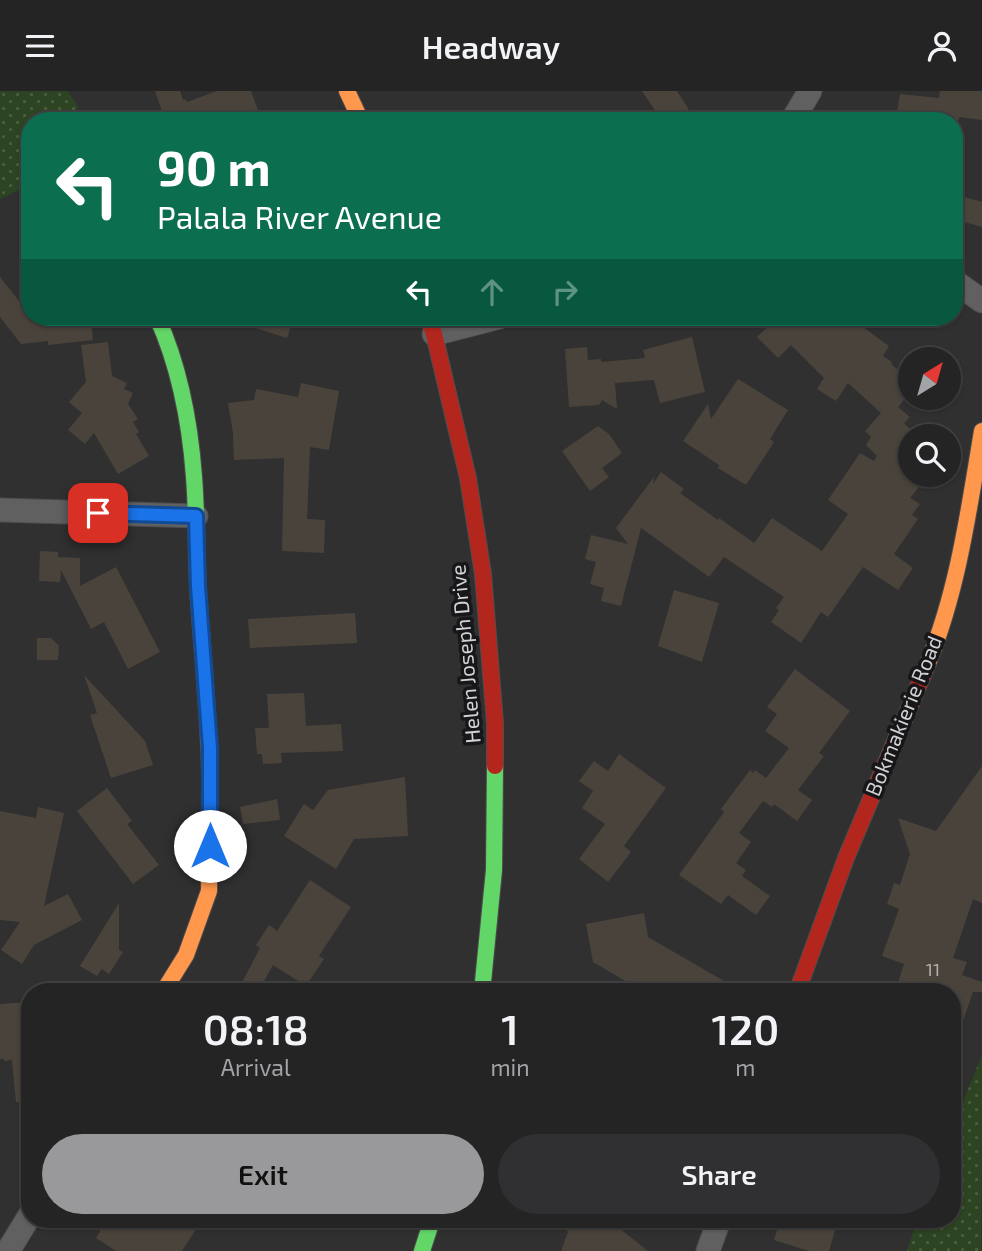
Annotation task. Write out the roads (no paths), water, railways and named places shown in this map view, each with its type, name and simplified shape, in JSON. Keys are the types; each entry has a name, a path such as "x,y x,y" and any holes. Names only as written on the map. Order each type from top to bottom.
{"street":[{"path":"347,91 357,112"},
{"path":"797,112 810,91"},
{"path":"963,287 982,301"},
{"path":"161,326 180,381 187,414 194,477 198,586 210,748 209,891 186,955 169,983"},
{"name":"Helen Joseph Drive","path":"431,326 468,478 482,574 495,723 494,870 483,983"},
{"name":"Bokmakierie Road","path":"800,983 846,858 934,648 954,583 982,431"},
{"path":"0,510 196,516"},
{"path":"8,1251 22,1228"},
{"path":"422,1251 429,1228"},
{"path":"708,1251 716,1228"}]}
